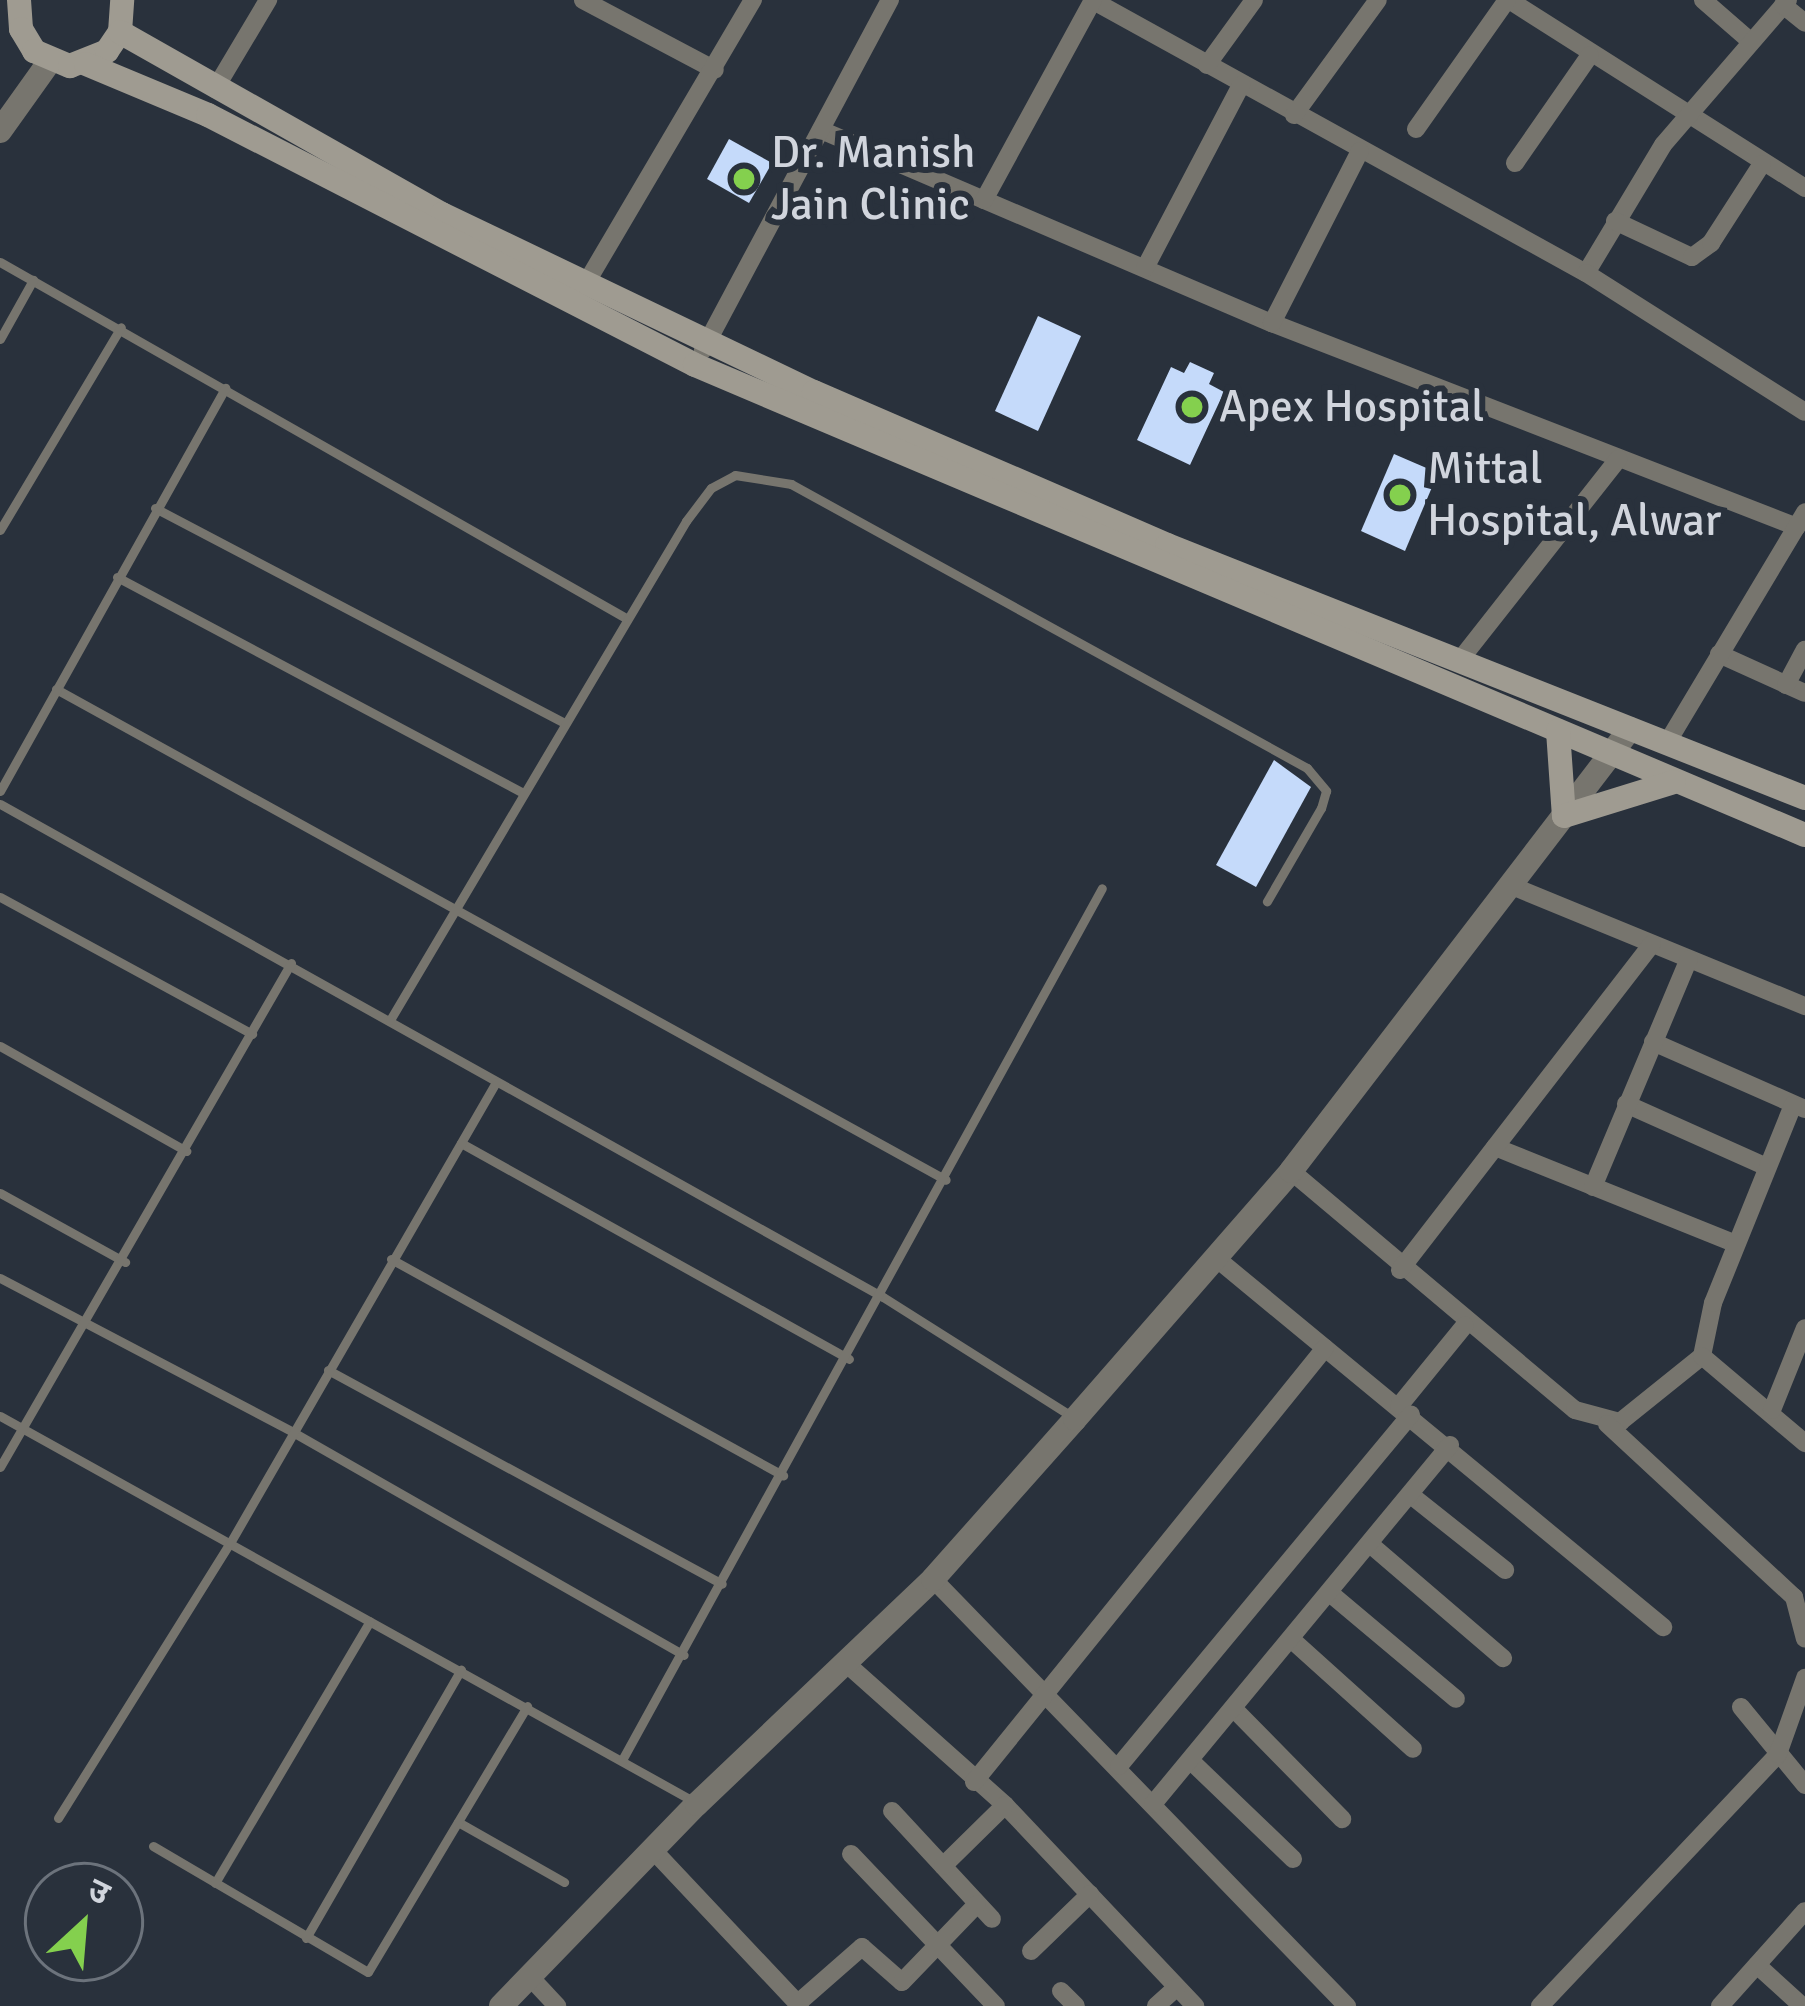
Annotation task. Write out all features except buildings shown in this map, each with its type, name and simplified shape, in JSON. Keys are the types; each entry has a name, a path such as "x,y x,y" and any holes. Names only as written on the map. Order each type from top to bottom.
{"main road":[{"path":"86,64 120,32 122,0"},
{"path":"12,5 28,40 50,61 86,64 208,116 1043,493 1805,798"},
{"path":"120,32 363,185 695,365 1805,835"},
{"path":"1558,731 1564,816 1674,782"}],"street":[{"path":"215,89 268,0"},
{"path":"583,0 715,70"},
{"path":"585,284 640,180 715,70 753,0"},
{"path":"695,365 890,0"},
{"path":"984,200 1092,0 1586,273 1805,412"},
{"path":"1207,65 1254,0"},
{"path":"1294,115 1378,0"},
{"path":"1416,129 1508,0 1684,118 1805,188"},
{"path":"1703,0 1749,40"},
{"path":"1586,273 1684,118 1749,40 1785,3 1805,23"},
{"path":"1516,163 1590,55"},
{"path":"0,131 50,61"},
{"path":"1145,268 1241,85"},
{"path":"821,130 1272,323 1618,459 1801,519 1667,743"},
{"path":"1272,323 1360,151"},
{"path":"1615,221 1692,257 1712,243 1762,164"},
{"path":"1460,660 1618,459"},
{"path":"1719,654 1796,689 1805,650"},
{"path":"501,2006 697,1804 933,1579 1076,1419 1291,1171 1630,729"},
{"path":"1512,886 1805,1006"},
{"path":"1400,1270 1652,944"},
{"path":"1593,1186 1689,958"},
{"path":"1607,1424 1634,1415 1702,1356 1736,1244 1767,1167 1799,1107 1653,1042"},
{"path":"1626,1103 1767,1167"},
{"path":"1495,1147 1736,1244"},
{"path":"1291,1171 1465,1325 1575,1410 1607,1424 1794,1598 1805,1639"},
{"path":"1216,1258 1450,1445 1663,1627"},
{"path":"1119,1766 1405,1410 1465,1325"},
{"path":"1772,1410 1805,1328"},
{"path":"974,1782 1325,1348"},
{"path":"1702,1356 1772,1410 1805,1443"},
{"path":"1153,1804 1450,1445"},
{"path":"1412,1496 1504,1570"},
{"path":"1371,1545 1504,1658"},
{"path":"933,1579 1049,1692 1347,2006"},
{"path":"1331,1594 1456,1699"},
{"path":"1291,1639 1413,1749"},
{"path":"848,1665 974,1782 1006,1805 1195,2006"},
{"path":"1540,2006 1778,1754 1805,1678"},
{"path":"1741,1706 1805,1785"},
{"path":"1235,1709 1342,1819"},
{"path":"1192,1762 1293,1859"},
{"path":"943,1866 1006,1805"},
{"path":"892,1811 992,1919"},
{"path":"652,1850 799,2005 854,1951 874,1952 902,1982 977,1904"},
{"path":"850,1854 996,2006"},
{"path":"1031,1951 1090,1894"},
{"path":"1720,2006 1805,1912"},
{"path":"1757,1965 1802,2006"},
{"path":"530,1977 557,2006"},
{"path":"1156,2006 1177,1987"},
{"path":"1315,2006 1333,1990"},
{"path":"1061,1991 1076,2006"}],"lane":[{"path":"0,262 626,618"},
{"path":"0,339 33,280"},
{"path":"0,530 121,327"},
{"path":"0,791 224,388"},
{"path":"390,1021 626,618 711,488 735,475 790,484 1307,768 1326,791 1321,808 1267,901"},
{"path":"155,508 563,722"},
{"path":"117,577 521,793"},
{"path":"56,689 946,1180"},
{"path":"0,804 883,1297 1076,1419"},
{"path":"622,1760 849,1359 1102,888"},
{"path":"0,897 252,1034"},
{"path":"0,1468 125,1262 291,963"},
{"path":"0,1046 186,1150"},
{"path":"58,1818 230,1543 496,1082"},
{"path":"461,1143 849,1359"},
{"path":"0,1192 125,1262"},
{"path":"391,1258 782,1475"},
{"path":"0,1278 291,1432 684,1655"},
{"path":"328,1370 722,1584"},
{"path":"0,1416 697,1804"},
{"path":"215,1883 370,1621"},
{"path":"306,1938 460,1669"},
{"path":"153,1846 368,1972 526,1706"},
{"path":"458,1822 564,1882"}],"place":[{"name":"Dr. Manish Jain Clinic","path":"744,179"},
{"name":"Apex Hospital","path":"1192,407"},
{"name":"Mittal Hospital, Alwar","path":"1400,495"}]}
